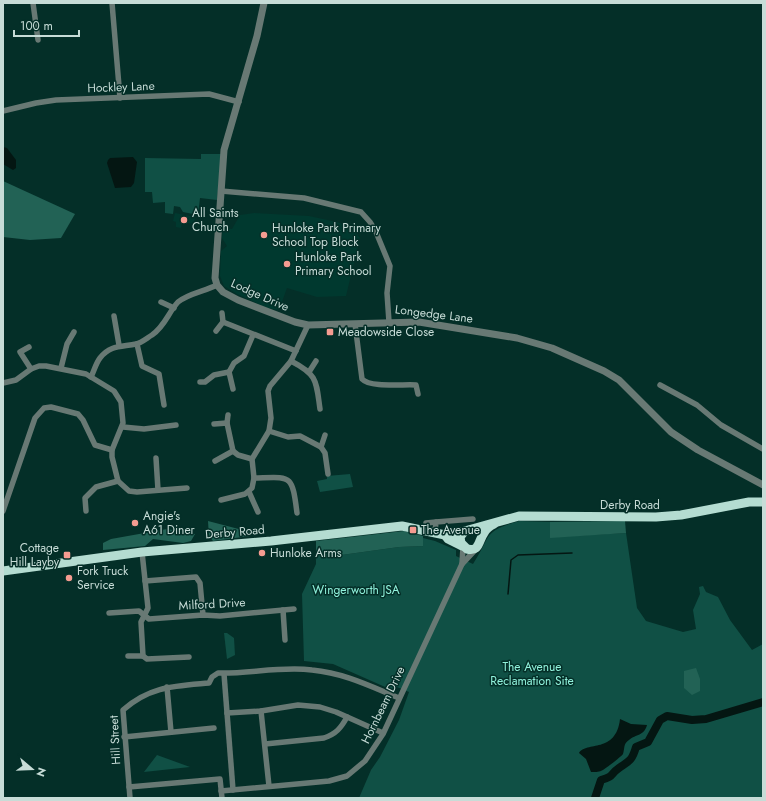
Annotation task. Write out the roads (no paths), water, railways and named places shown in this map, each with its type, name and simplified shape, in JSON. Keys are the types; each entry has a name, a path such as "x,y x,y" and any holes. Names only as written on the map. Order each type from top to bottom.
{"highway":[{"name":"Derby Road","path":"3,571 142,552 271,541 402,526 445,535 467,531 496,521 536,515 668,517 749,502 763,502"},
{"path":"479,544 477,532 467,531 460,537 462,546 470,550 479,544 486,531 496,521"},
{"name":"Derby Road","path":"445,535 448,539 462,546"}],"street":[{"path":"33,3 38,40"},
{"path":"112,3 120,98"},
{"path":"221,191 224,150 257,36 264,3"},
{"name":"Hockley Lane","path":"3,111 56,100 209,94 239,102"},
{"name":"Lodge Drive","path":"221,191 215,267 217,285 223,292 238,300 294,322 308,325 389,322"},
{"name":"Longedge Lane","path":"221,191 304,198 361,212 376,232 390,266 388,293 389,322 419,322 517,338 552,348 619,380 671,432 698,450 762,482"},
{"path":"91,377 100,358 108,350 119,345 137,344 153,334 185,297 202,292 217,285"},
{"path":"161,302 174,308"},
{"path":"216,331 223,322 222,313"},
{"path":"114,316 119,345"},
{"path":"223,322 296,351"},
{"path":"355,324 362,379 373,384 416,385 418,394"},
{"path":"221,500 249,492 253,484 254,478 252,459 269,431 271,418 268,391 270,386 290,361 308,325"},
{"path":"61,368 67,344 74,332"},
{"path":"233,390 229,372 234,363 244,356 254,335"},
{"path":"137,344 142,366 159,374 164,405"},
{"path":"29,347 20,352 31,369"},
{"path":"290,361 309,372 316,383 320,409"},
{"path":"309,372 316,361"},
{"path":"3,383 16,380 31,369 39,366 61,368 91,377 108,386 118,395 122,410 123,427 112,450 118,481 129,491 187,488"},
{"path":"200,382 204,382 214,375 229,372"},
{"path":"660,385 697,405 721,425 763,449"},
{"path":"3,511 34,418 44,408 51,408 78,414 83,420 95,445 112,450"},
{"path":"228,415 232,451 238,455 252,459"},
{"path":"214,424 228,422"},
{"path":"123,427 144,429 176,425"},
{"path":"269,431 288,437 300,436 321,447 325,453 328,474"},
{"path":"321,447 325,435"},
{"path":"215,461 232,451"},
{"path":"156,458 158,490"},
{"path":"254,478 281,476 287,478 294,490 296,513"},
{"path":"86,511 85,498 92,489 118,481"},
{"path":"249,492 258,512"},
{"path":"426,523 473,519"},
{"path":"435,532 436,522"},
{"name":"Hornbeam Drive","path":"221,791 329,781 347,776 365,762 383,733 462,564 479,544"},
{"name":"Hornbeam Drive","path":"462,546 462,564"},
{"path":"142,552 148,608 141,622 143,656"},
{"path":"145,581 196,577 200,583 203,615"},
{"name":"Milford Drive","path":"109,613 139,611 149,619 203,615 220,616 294,609"},
{"path":"283,610 285,640"},
{"path":"128,656 143,656 146,659 189,657"},
{"name":"Hill Street","path":"130,798 124,738 123,710 135,699 153,690 167,687 209,683 212,677 218,674 295,669 331,673 357,680 399,698"},
{"path":"224,674 233,790"},
{"path":"167,687 171,732"},
{"path":"227,714 262,711 298,705 320,707 347,716 383,733"},
{"path":"262,711 269,786"},
{"path":"265,744 332,736 338,732 347,716"},
{"path":"124,738 214,728"},
{"path":"129,787 220,779 222,798"}],"waterway":[{"path":"508,594 511,560 518,555 572,553"},
{"path":"595,798 601,780 610,776 630,760 636,747 648,742 660,720 667,716 692,720 706,719 763,702"}],"place":[{"name":"All Saints Church","path":"184,220"},
{"name":"Hunloke Park Primary School Top Block","path":"264,235"},
{"name":"Hunloke Park Primary School","path":"287,264"},
{"name":"Meadowside Close","path":"330,332"},
{"name":"Angie's A61 Diner","path":"135,523"},
{"name":"The Avenue","path":"413,530"},
{"name":"Hunloke Arms","path":"262,553"},
{"name":"Cottage Hill Layby","path":"67,555"},
{"name":"Fork Truck Service","path":"69,578"}],"park label":[{"name":"Wingerworth JSA","path":"356,590"},
{"name":"The Avenue Reclamation Site","path":"532,674"}]}
